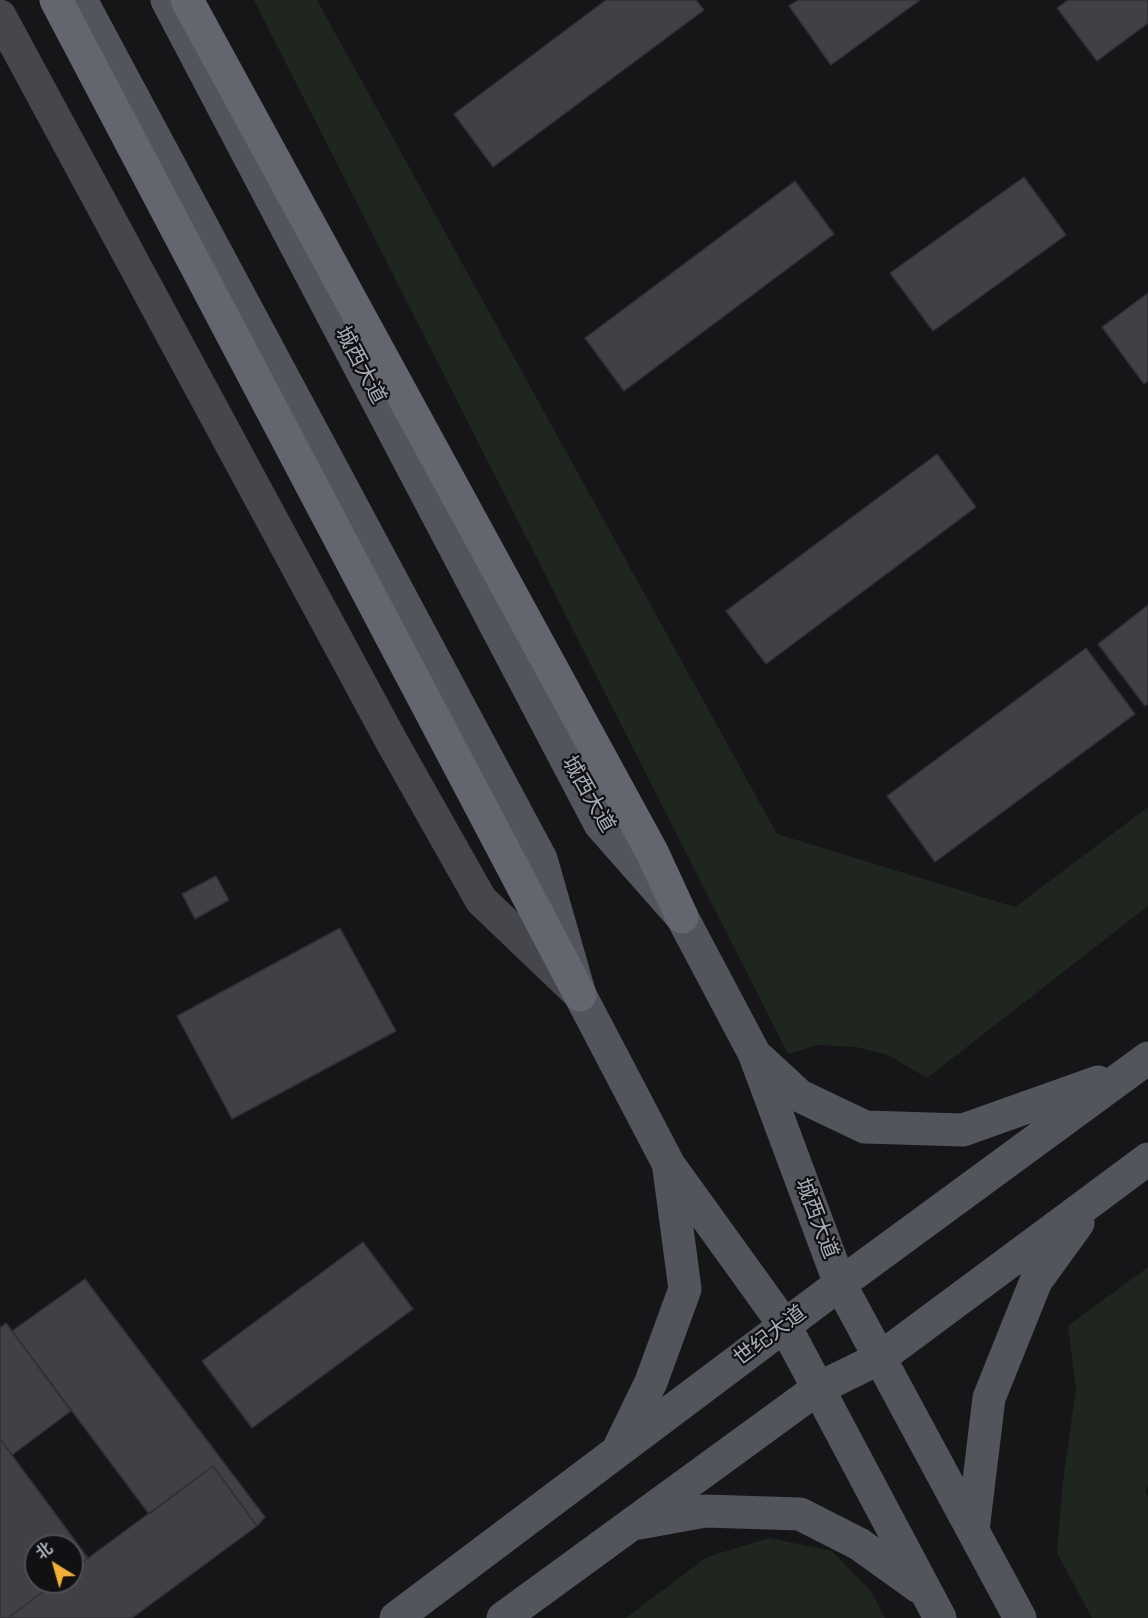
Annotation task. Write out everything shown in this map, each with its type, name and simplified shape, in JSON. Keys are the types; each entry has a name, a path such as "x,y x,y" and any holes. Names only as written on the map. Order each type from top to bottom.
{"highway":[{"path":"56,0 580,995"},
{"path":"187,0 652,852 682,917"}],"main road":[{"path":"81,0 541,859 580,995 669,1165 785,1326 933,1605"},
{"name":"城西大道","path":"167,0 600,824 682,917 754,1053 840,1284 1020,1618"},
{"path":"0,16 393,744 481,900 580,995"},
{"path":"754,1053 800,1096 865,1127 963,1130 1139,1064"},
{"name":"世纪大道","path":"396,1618 840,1284 1139,1064"},
{"path":"503,1618 817,1389 879,1358 1148,1159"},
{"path":"616,1452 651,1382 685,1289 669,1165"},
{"path":"973,1530 989,1398 1036,1281 1096,1197"},
{"path":"631,1524 705,1511 800,1514 859,1544 933,1605"}],"shaded area":[{"path":"254,0 317,0 777,834 1015,907 1148,807 1148,906 927,1078 888,1055 856,1047 818,1045 788,1054"},
{"path":"1148,1267 1148,1485 1145,1491 1148,1496 1148,1618 1092,1618 1057,1553 1063,1481 1076,1389 1068,1326"},
{"path":"769,1538 832,1551 871,1591 885,1618 626,1618 707,1557"}],"building":[{"path":"606,0 696,0 704,10 493,167 454,114"},
{"path":"798,0 920,0 831,65 789,6"},
{"path":"1068,0 1148,0 1148,23 1097,61 1057,8"},
{"path":"1024,177 1066,235 933,331 890,273"},
{"path":"795,181 834,234 624,391 585,338"},
{"path":"1148,293 1148,381 1144,384 1102,327"},
{"path":"937,454 976,507 766,664 726,611"},
{"path":"1148,605 1148,704 1145,706 1098,644"},
{"path":"1086,648 1135,714 935,862 887,796"},
{"path":"216,876 229,900 195,919 182,894"},
{"path":"340,928 396,1031 232,1119 177,1016"},
{"path":"363,1242 413,1309 252,1428 202,1361"},
{"path":"85,1279 265,1517 257,1526 213,1466 149,1514 12,1331"},
{"path":"6,1323 71,1411 12,1455 0,1439 0,1328"},
{"path":"0,1439 70,1534 24,1534 24,1594 40,1594 8,1618 0,1618"},
{"path":"213,1466 257,1526 132,1618 8,1618 40,1594 84,1594 84,1561"}]}
